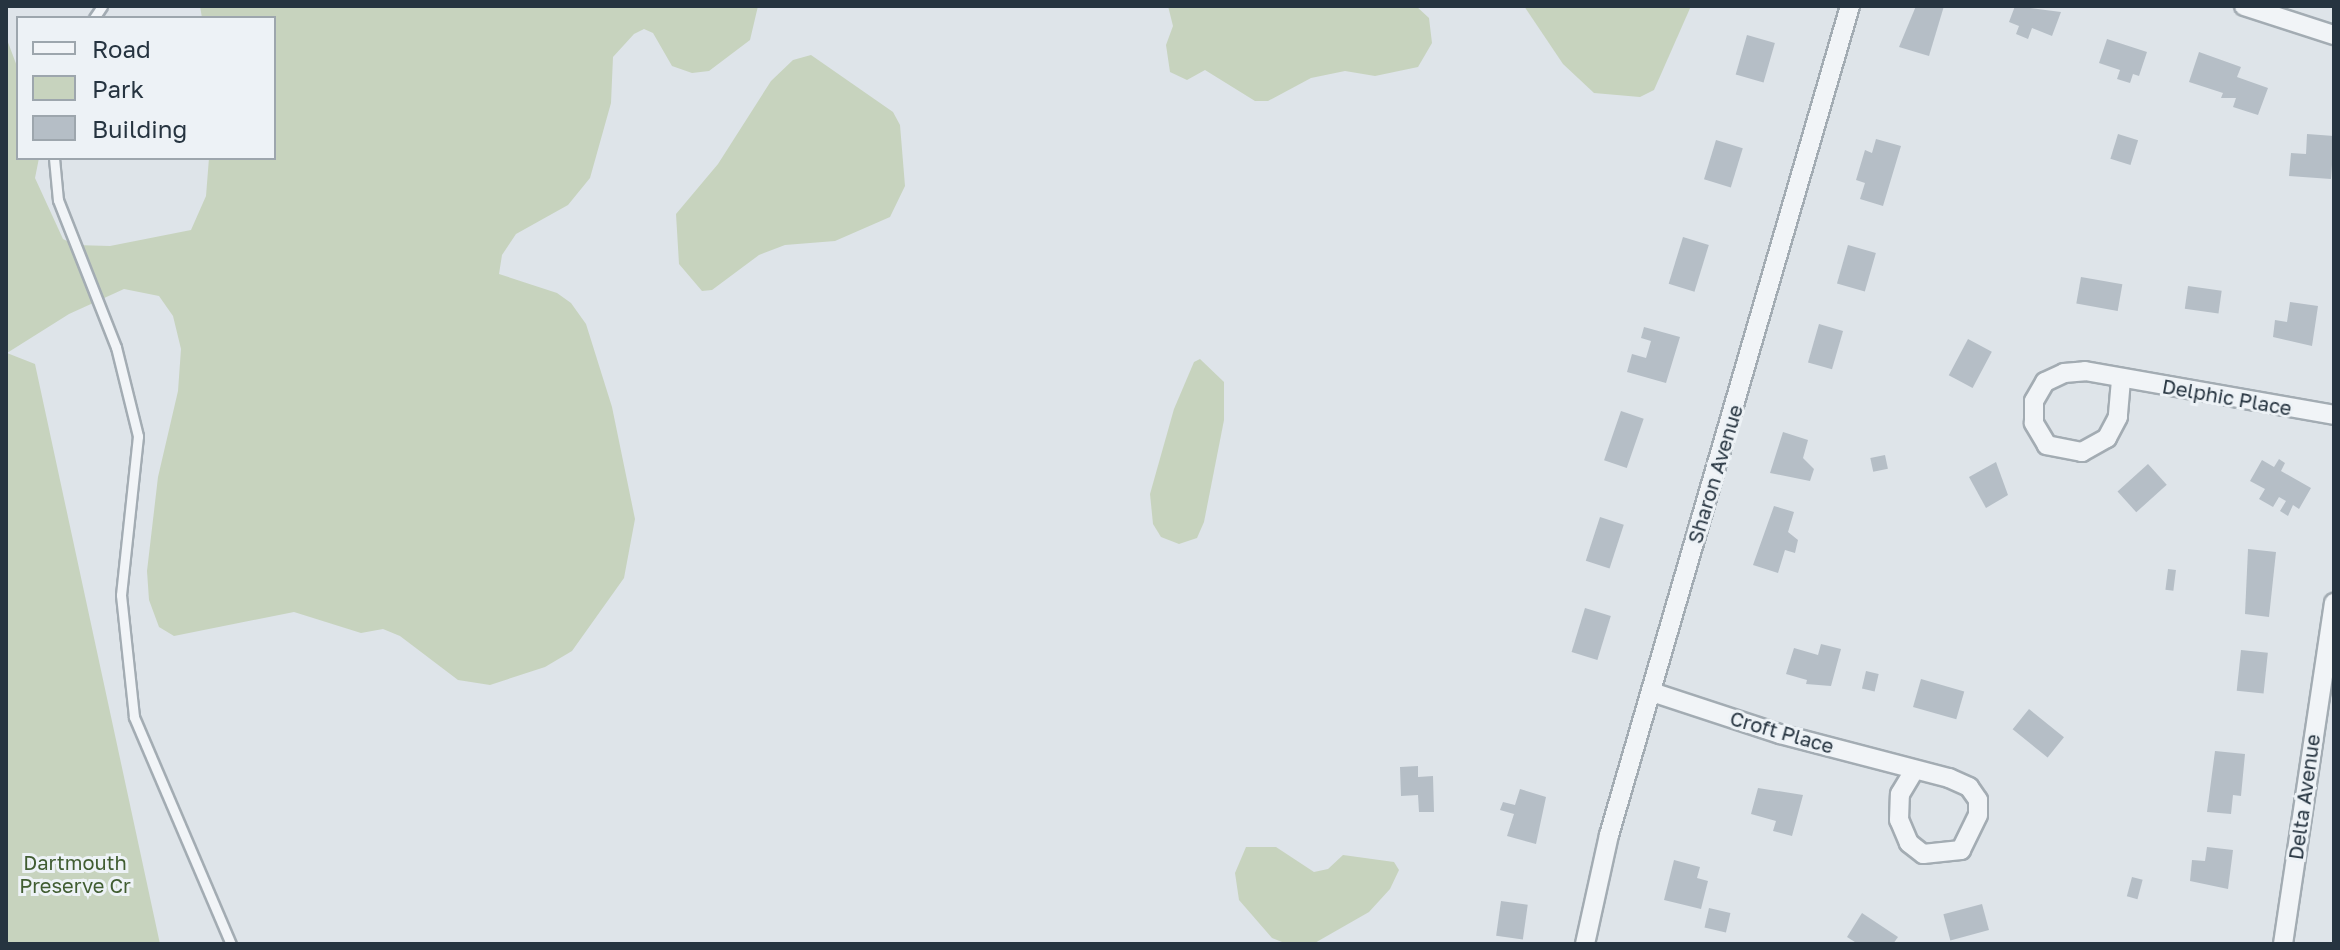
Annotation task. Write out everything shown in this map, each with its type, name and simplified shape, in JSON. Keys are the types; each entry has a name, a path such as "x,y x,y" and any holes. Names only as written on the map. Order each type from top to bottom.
{"street":[{"name":"Sharon Avenue","path":"1585,944 1589,909 1850,6"},
{"path":"2244,6 2334,35"},
{"name":"Delphic Place","path":"2121,380 2118,417 2107,438 2082,452 2047,445 2034,423 2034,401 2045,382 2085,371 2121,380 2334,415"},
{"name":"Delta Avenue","path":"2283,944 2334,603"},
{"name":"Croft Place","path":"1652,692 1959,783 1978,800 1973,834 1961,850 1923,854 1909,843 1899,820 1900,794 1914,771"}],"lane":[{"path":"54,160 58,200 116,347 138,436 121,595 134,717 231,944"}],"green space":[{"name":"Dartmouth Preserve Cr","path":"200,6 758,6 750,40 709,71 692,73 672,66 653,33 644,29 634,34 613,57 611,103 590,178 568,205 516,234 502,255 499,274 557,293 571,303 586,324 612,407 635,519 624,578 572,651 545,667 490,685 458,680 400,636 383,629 361,633 294,612 174,636 159,627 149,600 147,571 158,477 178,391 181,349 173,316 159,296 124,289 69,314 7,353 35,364 160,944 6,944 6,37 16,64 16,160 39,160 35,178 63,239 75,245 110,246 191,230 206,196 209,160 276,160 276,16 202,16"},
{"path":"1168,6 1416,6 1429,18 1432,43 1418,67 1375,76 1345,71 1311,78 1268,101 1255,101 1205,70 1187,80 1170,72 1166,45 1173,26"},
{"path":"1524,6 1691,6 1654,90 1640,97 1594,93 1563,64"},
{"path":"811,55 893,112 900,125 905,186 890,217 835,241 785,245 759,255 712,290 702,291 679,264 676,214 718,164 771,81 793,60"},
{"path":"1200,359 1224,382 1224,420 1204,522 1197,538 1179,544 1161,537 1153,524 1150,494 1174,409 1194,362"},
{"path":"1246,847 1276,847 1314,872 1328,869 1343,855 1394,862 1399,870 1390,889 1369,912 1313,944 1287,944 1272,938 1239,900 1235,873"}],"building":[{"path":"1916,6 1944,6 1929,56 1899,47"},
{"path":"2015,6 2061,12 2052,36 2032,28 2028,39 2016,34 2019,26 2009,22"},
{"path":"1747,35 1775,43 1764,82 1736,74"},
{"path":"2107,39 2147,52 2139,76 2133,74 2130,83 2117,79 2120,70 2099,63"},
{"path":"2199,52 2241,67 2237,77 2268,88 2258,115 2233,107 2236,98 2221,98 2223,93 2189,82"},
{"path":"2118,134 2138,140 2130,165 2110,159"},
{"path":"2307,134 2334,136 2331,179 2289,176 2291,153 2306,154"},
{"path":"1876,139 1901,146 1883,206 1860,199 1865,183 1856,180 1865,150 1872,153"},
{"path":"1716,140 1743,148 1731,187 1704,179"},
{"path":"1683,237 1709,245 1694,292 1669,284"},
{"path":"1848,245 1876,253 1865,291 1837,283"},
{"path":"2081,277 2122,284 2118,311 2076,304"},
{"path":"2188,286 2222,291 2218,314 2185,309"},
{"path":"2290,302 2318,306 2312,346 2273,337 2275,320 2287,322"},
{"path":"1819,324 1843,331 1832,369 1808,362"},
{"path":"1644,327 1680,337 1666,383 1627,372 1632,354 1646,358 1651,341 1641,338"},
{"path":"1968,339 1992,352 1973,388 1949,375"},
{"path":"1621,411 1644,419 1627,468 1604,460"},
{"path":"1783,432 1808,440 1803,458 1814,469 1810,481 1770,473"},
{"path":"1885,455 1888,469 1873,472 1870,458"},
{"path":"2279,459 2285,463 2281,471 2311,488 2299,509 2293,505 2288,516 2280,511 2286,501 2279,497 2273,507 2259,499 2265,489 2250,481 2262,460 2274,467"},
{"path":"1996,462 2008,495 1986,508 1969,477"},
{"path":"2148,464 2167,485 2136,512 2118,491"},
{"path":"1774,506 1794,512 1788,532 1798,540 1795,553 1785,550 1778,573 1753,565"},
{"path":"1600,517 1624,525 1610,568 1586,561"},
{"path":"2248,549 2276,552 2269,617 2245,614"},
{"path":"2168,569 2176,570 2173,591 2165,590"},
{"path":"1585,608 1611,616 1597,660 1572,652"},
{"path":"1821,644 1841,649 1831,686 1806,684 1807,680 1786,674 1794,648 1818,655"},
{"path":"2241,650 2268,653 2264,694 2237,691"},
{"path":"1866,671 1879,674 1875,691 1862,689"},
{"path":"1921,679 1964,691 1956,719 1913,707"},
{"path":"2029,709 2064,737 2048,758 2013,729"},
{"path":"2215,751 2245,754 2241,796 2233,795 2231,814 2207,812"},
{"path":"1418,766 1418,777 1433,776 1434,812 1419,812 1418,795 1401,796 1400,767"},
{"path":"1758,788 1803,795 1792,836 1773,831 1776,821 1751,814"},
{"path":"1520,789 1546,797 1536,844 1507,836 1514,814 1500,810 1503,802 1515,805"},
{"path":"2207,847 2233,850 2228,889 2190,881 2192,860 2205,861"},
{"path":"1674,860 1700,867 1697,878 1708,881 1701,909 1664,900"},
{"path":"2132,877 2143,880 2137,899 2127,896"},
{"path":"1501,901 1528,905 1523,939 1496,936"},
{"path":"1982,904 1989,930 1950,940 1943,914"},
{"path":"1709,908 1730,913 1726,932 1705,927"},
{"path":"1862,913 1898,937 1893,944 1858,944 1847,937"}]}
